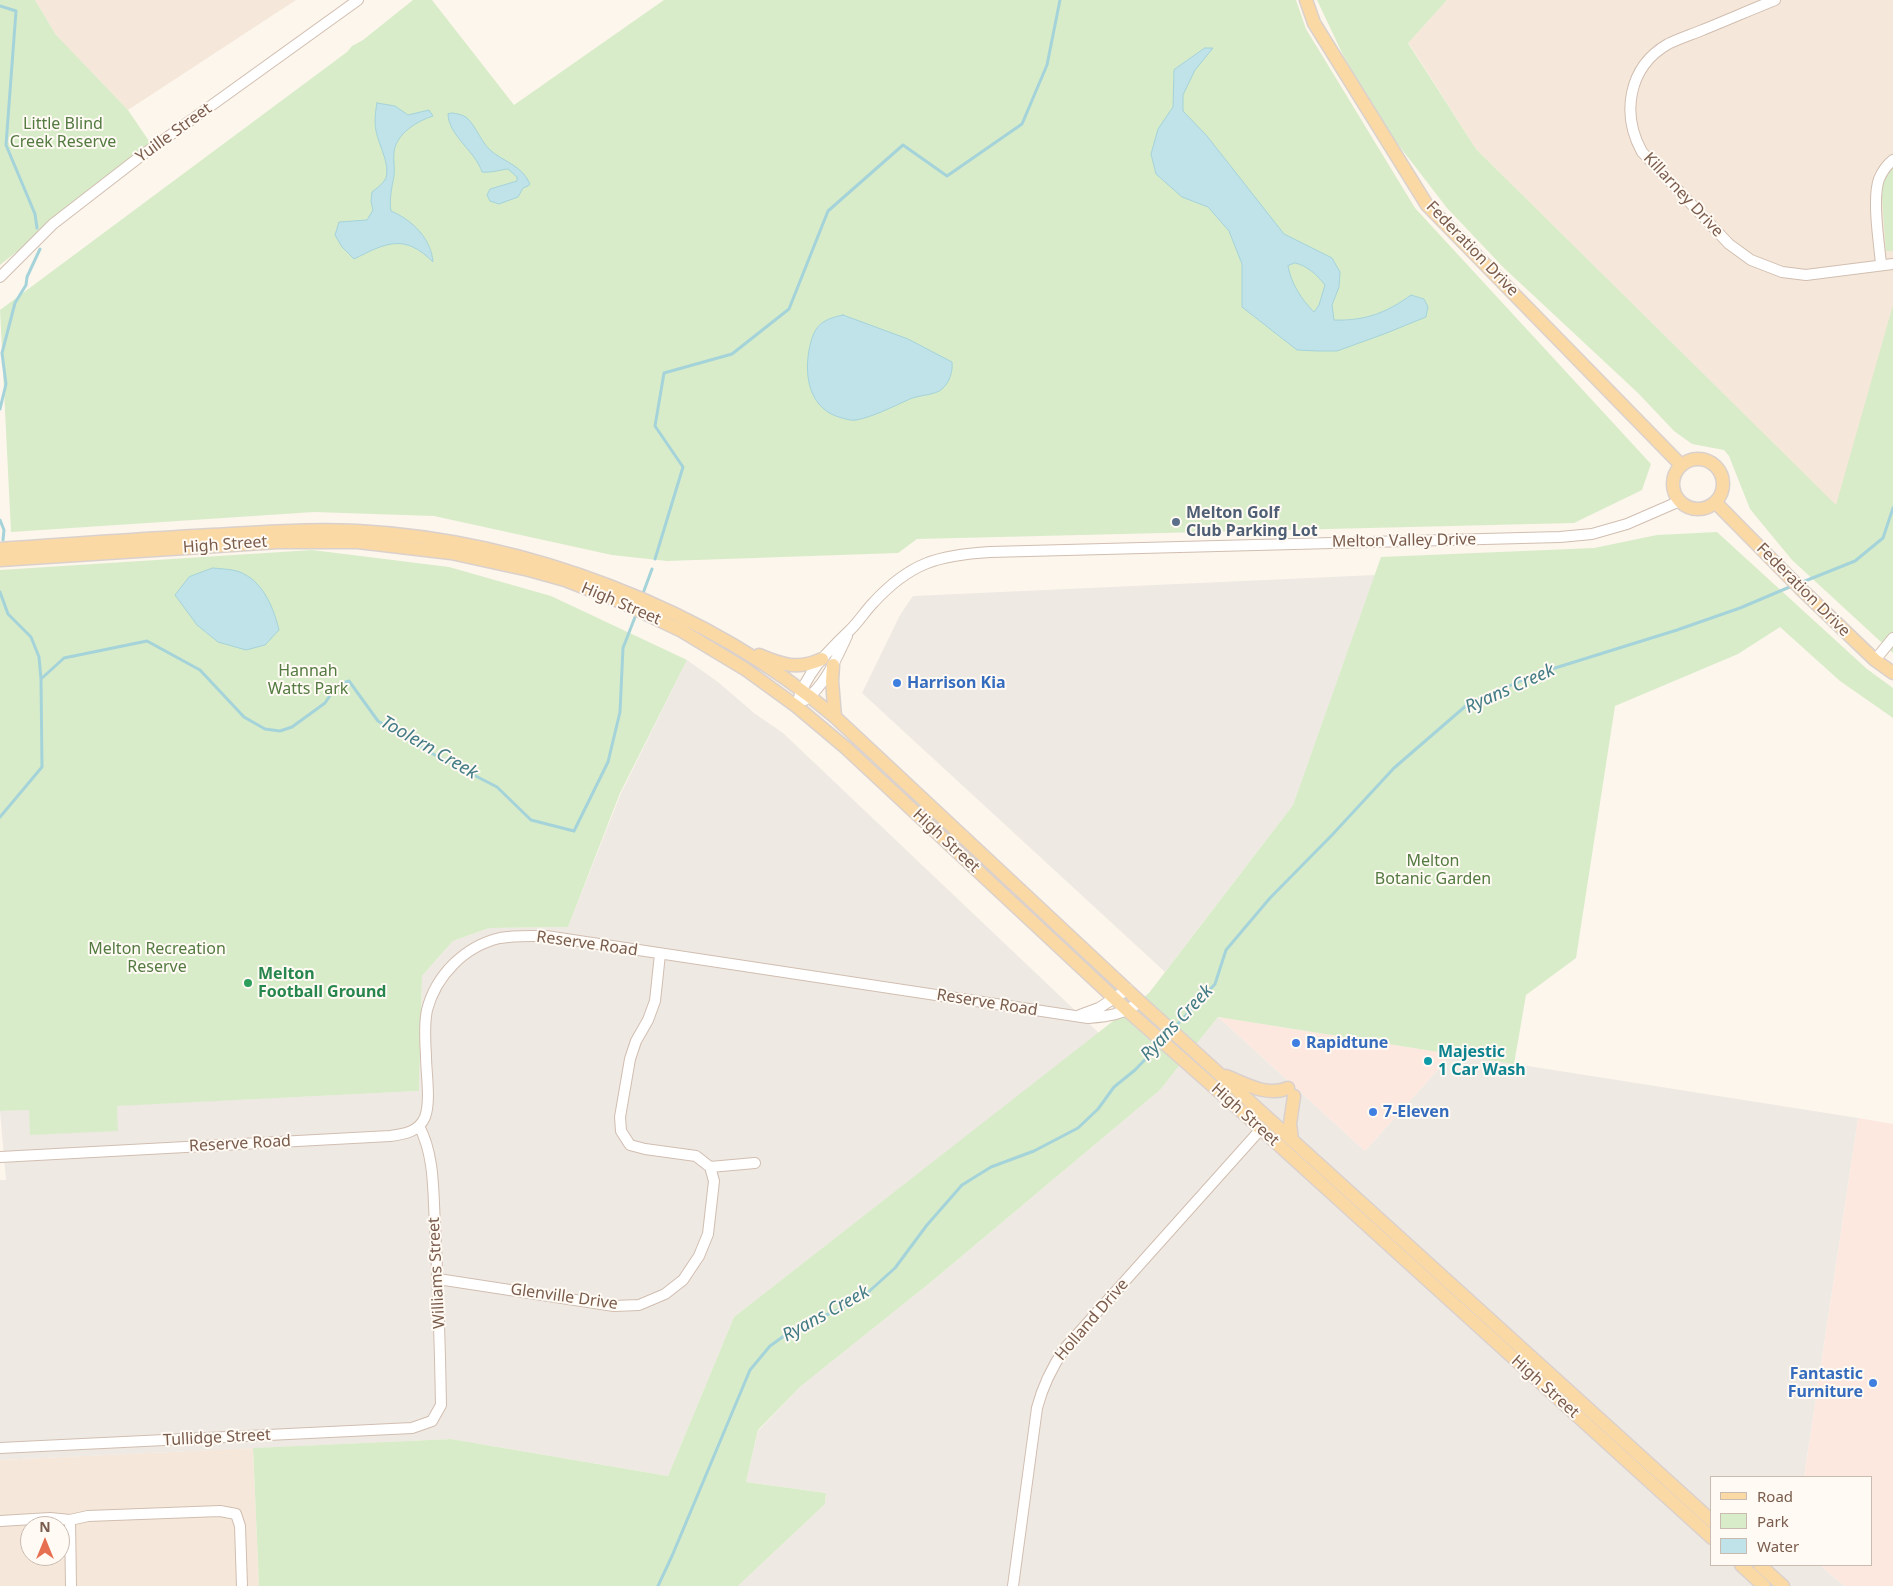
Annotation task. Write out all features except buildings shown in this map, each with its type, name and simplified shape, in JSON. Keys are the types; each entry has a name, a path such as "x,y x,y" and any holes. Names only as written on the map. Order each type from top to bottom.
{"main road":[{"name":"Federation Drive","path":"1306,0 1314,23 1428,205 1681,466"},
{"path":"1700,459 1709,461 1717,467 1722,475 1724,485 1722,495 1716,503 1707,508 1698,509 1688,507 1680,501 1675,493 1673,483 1675,473 1681,466 1690,460 1700,459"},
{"name":"Federation Drive","path":"1716,503 1791,580 1875,660 1893,673"},
{"name":"High Street","path":"0,549 298,530 357,531 426,538 513,555 567,570 623,597 711,634 756,660 806,693 835,717 1217,1072 1266,1124 1710,1536"},
{"name":"High Street","path":"0,560 278,542 358,542 452,552 501,563 623,597"},
{"name":"High Street","path":"646,607 745,669 796,706 846,748 1128,1011 1266,1124 1292,1140 1710,1519"},
{"path":"711,634 784,664 804,666 822,659"},
{"path":"833,665 832,681 835,717"},
{"path":"1217,1072 1266,1092 1291,1092 1290,1124 1292,1140"},
{"path":"1742,1566 1764,1586"},
{"path":"1761,1566 1783,1586"}],"street":[{"name":"Yuille Street","path":"0,277 53,224 358,0"},
{"name":"Killarney Drive","path":"1775,0 1668,44 1647,61 1639,73 1630,101 1631,125 1635,138 1642,152 1710,225 1729,244 1751,260 1782,272 1806,275 1844,271 1881,264 1893,264"},
{"path":"1881,264 1877,194 1879,178 1893,160"},
{"name":"Melton Valley Drive","path":"806,693 807,678 836,642 850,630 891,584 911,570 938,558 962,553 1560,537 1592,534 1618,526 1680,501"},
{"name":"Melton Valley Drive","path":"796,706 833,665 850,630"},
{"path":"1875,660 1893,638"},
{"name":"Reserve Road","path":"0,1157 408,1134 419,1126 425,1117 427,1105 425,1040 427,1011 435,988 461,956 478,946 499,938 546,936 1088,1018 1105,1017 1128,1011 1140,1002"},
{"path":"660,954 655,1001 648,1020 636,1041 630,1059 620,1118 621,1131 630,1144 645,1149 696,1156 710,1167 755,1163"},
{"name":"Reserve Road","path":"1077,1016 1099,1008 1128,989"},
{"name":"Holland Drive","path":"1013,1586 1037,1408 1042,1387 1052,1366 1065,1348 1266,1124"},
{"name":"Williams Street","path":"419,1126 426,1139 431,1160 438,1279 441,1405 432,1421"},
{"name":"Glenville Drive","path":"438,1279 614,1306 639,1305 665,1294 682,1280 699,1256 708,1234 714,1181 710,1167"},
{"name":"Tullidge Street","path":"0,1448 412,1428 432,1421"},
{"path":"71,1586 70,1520 88,1516 220,1511 236,1514 240,1526 242,1586"},
{"path":"0,1521 20,1520"}],"shaded area":[{"path":"35,0 296,0 128,110 57,37"},
{"path":"1447,0 1893,0 1893,504 1836,506 1476,149 1408,42"},
{"path":"1375,575 1293,805 1165,972 862,693 900,615 913,596"},
{"path":"687,660 718,682 754,713 783,733 1099,1033 734,1317 668,1476 451,1439 0,1460 0,1180 6,1180 0,1111 419,1091 422,976 453,941 489,928 568,927 621,793"},
{"path":"1218,1017 1452,1054 1365,1151"},
{"path":"1218,1017 1365,1151 1452,1054 1858,1118 1804,1476 1710,1476 1710,1566 1821,1566 1844,1586 738,1586 825,1504 826,1493 746,1482 758,1431 800,1387 931,1282 1160,1090"},
{"path":"1858,1118 1893,1124 1893,1586 1844,1586 1821,1566 1873,1566 1873,1476 1804,1476"},
{"path":"253,1448 259,1586 0,1586 0,1460"}],"green space":[{"name":"Little Blind Creek Reserve","path":"0,0 35,0 56,35 128,110 151,144 0,265"},
{"path":"413,0 432,0 514,105 664,0 1296,0 1306,29 1415,208 1651,464 1642,490 1574,523 917,539 898,553 667,561 612,555 434,516 314,512 11,532 0,310 347,52 352,46 363,40"},
{"path":"1317,0 1447,0 1408,43 1476,149 1836,505 1893,305 1893,653 1792,560 1750,509 1729,456 1724,450 1692,444 1674,431 1638,393 1504,268 1447,208 1383,125 1343,55"},
{"path":"1893,165 1893,251 1886,251 1881,184"},
{"name":"Melton Botanic Garden","path":"1717,532 1867,669 1893,688 1893,718 1840,681 1780,627 1738,654 1615,706 1576,958 1526,995 1514,1064 1218,1017 1160,1090 931,1282 800,1387 758,1430 746,1482 826,1493 825,1504 738,1586 259,1586 253,1448 451,1439 668,1476 734,1317 1149,993 1293,805 1381,557 1594,548 1657,535"},
{"path":"312,550 449,567 551,596 687,660 620,793 568,927 489,928 453,941 422,976 419,1091 117,1106 118,1131 30,1135 29,1110 0,1111 0,570"}],"water":[{"path":"1205,48 1213,48 1195,70 1183,95 1183,111 1207,136 1284,234 1332,258 1340,272 1339,287 1332,305 1334,320 1356,319 1375,315 1393,307 1411,295 1424,299 1428,307 1426,317 1337,351 1297,350 1242,307 1242,264 1229,231 1208,207 1182,197 1156,174 1151,154 1158,129 1173,107 1174,70","holes":["1295,263 1312,271 1325,285 1319,305 1314,312 1297,290 1289,272 1288,266"]},
{"path":"377,103 395,106 408,115 429,110 433,116 420,121 408,129 396,145 390,202 391,211 406,219 419,231 429,245 433,262 423,253 404,244 385,245 354,259 342,247 335,235 339,222 367,220 373,210 372,192 386,178 386,162 375,127"},
{"path":"453,113 467,118 489,149 517,168 527,178 530,184 523,188 518,197 499,204 490,201 487,195 490,189 517,181 517,177 508,169 482,172 474,157 452,129 448,114"},
{"path":"843,315 908,339 952,362 949,380 936,393 914,398 863,419 851,420 831,414 816,400 812,392 808,371 809,350 813,335 819,325 829,319"},
{"path":"213,568 241,572 251,578 263,591 271,606 279,630 265,645 246,650 218,642 197,625 175,595 189,577"}],"waterway":[{"name":"Toolern Creek","path":"655,559 683,467 655,426 664,373 732,354 789,309 828,211 903,145 947,176 1022,124 1047,65 1060,0"},
{"path":"0,6 16,11 6,145 35,214 37,228"},
{"path":"0,409 6,384 2,353 15,303 26,285 27,277 40,249"},
{"name":"Ryans Creek","path":"1800,583 1855,561 1883,538 1893,508"},
{"path":"0,520 4,530 3,540"},
{"name":"Toolern Creek","path":"642,596 652,569"},
{"name":"Ryans Creek","path":"1174,1028 1215,984 1226,950 1270,898 1394,768 1468,704 1539,673 1677,630 1740,608 1792,586"},
{"path":"0,592 8,614 31,637 39,657 41,679"},
{"name":"Toolern Creek","path":"0,817 42,767 41,679 64,658 147,641 200,670 244,717 265,729 280,731 292,727 325,703 337,685 349,681 378,721 433,754 497,787 531,820 574,831 608,762 620,712 623,648 637,612"},
{"name":"Ryans Creek","path":"658,1586 750,1370 770,1346 798,1326 836,1311 864,1296 895,1268 927,1225 962,1185 991,1167 1034,1151 1078,1128 1098,1109 1114,1087 1135,1070 1160,1044"}],"place":[{"name":"Melton Golf Club Parking Lot","path":"1176,522"},
{"name":"Harrison Kia","path":"897,683"},
{"name":"Melton Football Ground","path":"248,983"},
{"name":"Rapidtune","path":"1296,1043"},
{"name":"Majestic 1 Car Wash","path":"1428,1061"},
{"name":"7-Eleven","path":"1373,1112"},
{"name":"Fantastic Furniture","path":"1873,1383"}],"park label":[{"name":"Hannah Watts Park","path":"308,680"},
{"name":"Melton Recreation Reserve","path":"157,958"}]}
